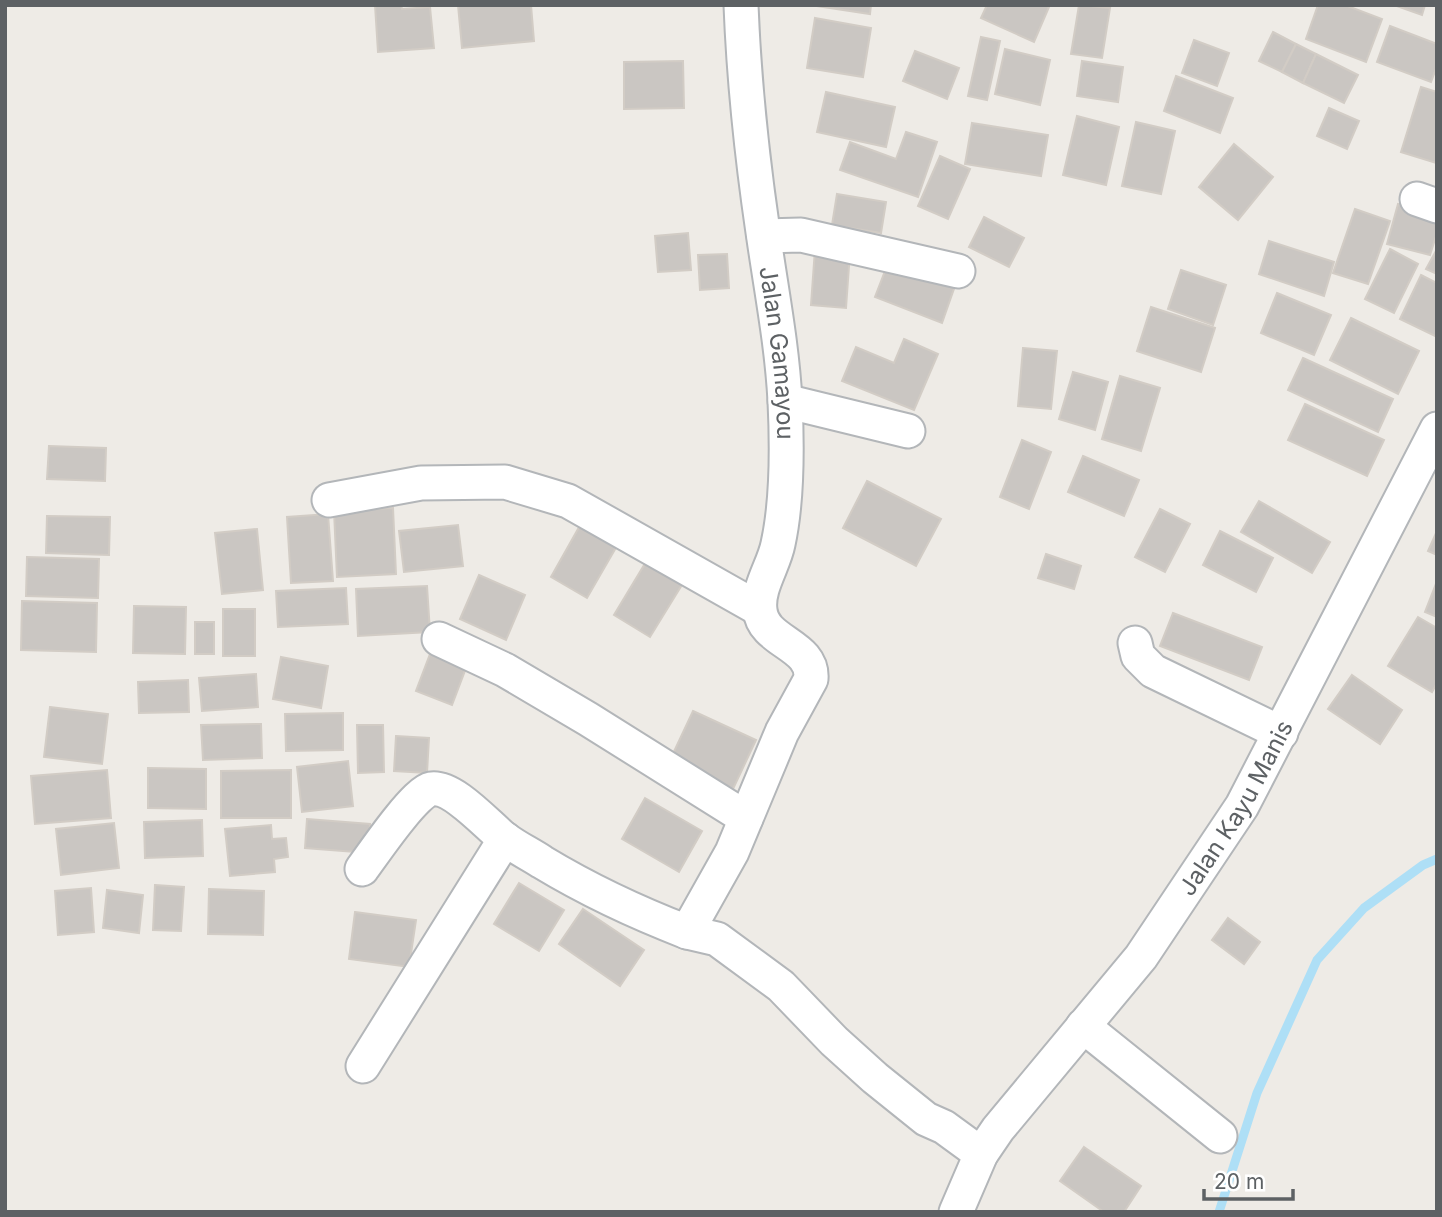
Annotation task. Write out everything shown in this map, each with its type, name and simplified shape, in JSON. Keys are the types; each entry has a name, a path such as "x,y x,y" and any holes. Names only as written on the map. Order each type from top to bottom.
{"street":[{"name":"Jalan Gamayou","path":"741,5 748,125 777,316 785,401 782,516 778,546 763,588 759,609"},
{"path":"764,236 802,235 958,271"},
{"path":"785,401 908,431"},
{"name":"Jalan Kayu Manis","path":"957,1212 981,1154 998,1129 1141,957 1242,806 1437,429"},
{"path":"328,500 421,483 505,482 568,500 759,609 769,628 806,657 811,667 811,679 782,732 732,852 687,932"},
{"path":"439,639 505,670 746,818"},
{"path":"1135,643 1138,656 1153,671 1281,733"},
{"path":"362,869 386,835 423,792 434,788 444,791 474,811 505,839 567,877 625,908 687,932 717,939 781,986 834,1041 875,1078 926,1119 944,1127 981,1154"},
{"path":"363,1066 505,839"},
{"path":"1083,1026 1220,1136"}],"building":[{"path":"375,5 401,5 402,9 430,7 434,48 378,52"},
{"path":"458,5 531,5 534,41 462,48"},
{"path":"810,5 871,5 870,14"},
{"path":"987,5 1049,7 1034,42 981,18"},
{"path":"1079,5 1110,8 1102,58 1071,54"},
{"path":"1318,5 1345,5 1382,19 1366,62 1306,39"},
{"path":"1394,5 1425,5 1422,15"},
{"path":"815,18 871,28 863,77 807,68"},
{"path":"1390,26 1437,44 1437,66 1431,82 1377,62"},
{"path":"1273,32 1296,44 1282,72 1259,61"},
{"path":"981,37 1000,41 987,100 968,96"},
{"path":"1194,40 1229,53 1217,86 1182,73"},
{"path":"1296,44 1316,54 1303,83 1282,72"},
{"path":"1005,49 1050,60 1040,105 995,94"},
{"path":"915,51 959,68 947,99 903,81"},
{"path":"1316,54 1358,75 1344,103 1303,83"},
{"path":"683,61 684,108 624,109 624,62"},
{"path":"1082,61 1123,67 1118,102 1077,96"},
{"path":"1176,76 1233,98 1220,133 1164,111"},
{"path":"1421,87 1437,92 1436,163 1401,152"},
{"path":"826,92 895,107 886,147 817,132"},
{"path":"1329,108 1359,121 1347,149 1317,136"},
{"path":"1077,116 1119,127 1106,185 1063,175"},
{"path":"1136,122 1175,131 1161,194 1122,186"},
{"path":"972,123 1048,135 1041,176 965,164"},
{"path":"906,132 937,142 918,197 840,170 850,142 896,159"},
{"path":"1234,144 1273,177 1238,220 1199,187"},
{"path":"940,156 970,169 948,219 918,206"},
{"path":"837,194 886,202 881,233 832,225"},
{"path":"1398,204 1437,215 1437,233 1430,255 1387,244"},
{"path":"1355,209 1390,221 1368,284 1333,273"},
{"path":"984,217 1024,238 1009,267 969,247"},
{"path":"688,233 691,270 658,272 655,236"},
{"path":"1269,241 1334,262 1324,296 1259,274"},
{"path":"815,249 850,252 846,308 811,305"},
{"path":"1390,249 1418,264 1394,313 1365,299"},
{"path":"1437,249 1437,274 1426,269"},
{"path":"727,254 729,288 700,290 698,255"},
{"path":"890,258 956,283 942,323 875,297"},
{"path":"1181,270 1226,285 1213,325 1168,309"},
{"path":"1421,275 1437,283 1437,337 1400,319"},
{"path":"1277,293 1331,315 1314,355 1261,333"},
{"path":"1151,307 1215,328 1201,372 1137,351"},
{"path":"1351,318 1419,351 1398,394 1330,360"},
{"path":"904,339 938,354 914,410 842,381 856,347 894,363"},
{"path":"1023,348 1057,351 1051,409 1018,406"},
{"path":"1303,358 1393,399 1378,432 1288,390"},
{"path":"1073,372 1108,382 1095,430 1059,419"},
{"path":"1120,376 1160,388 1141,451 1102,439"},
{"path":"1305,404 1384,440 1367,476 1288,440"},
{"path":"1022,440 1051,452 1029,509 1000,497"},
{"path":"49,446 106,448 105,481 47,479"},
{"path":"1083,456 1139,480 1124,516 1068,492"},
{"path":"867,481 941,519 916,566 843,528"},
{"path":"1259,501 1330,542 1312,573 1241,532"},
{"path":"393,508 396,574 337,577 334,511"},
{"path":"1160,509 1190,524 1165,572 1135,557"},
{"path":"328,514 333,581 291,583 287,517"},
{"path":"47,516 110,517 109,555 46,553"},
{"path":"582,522 618,544 587,598 551,577"},
{"path":"458,525 463,566 404,572 399,531"},
{"path":"257,529 263,590 222,594 215,533"},
{"path":"1220,531 1273,558 1256,592 1203,565"},
{"path":"1437,531 1437,555 1428,551"},
{"path":"652,552 688,575 650,637 614,615"},
{"path":"1046,554 1081,566 1074,589 1038,578"},
{"path":"27,557 99,559 98,598 26,596"},
{"path":"479,575 525,595 506,640 460,619"},
{"path":"1437,581 1437,617 1425,612"},
{"path":"427,586 430,632 358,636 356,589"},
{"path":"346,588 348,624 278,627 276,591"},
{"path":"22,601 97,603 96,652 21,650"},
{"path":"134,606 186,607 185,654 133,653"},
{"path":"223,609 255,609 255,656 223,656"},
{"path":"1173,613 1262,647 1249,680 1160,646"},
{"path":"1418,617 1437,628 1437,683 1432,692 1388,666"},
{"path":"195,622 214,622 214,654 195,654"},
{"path":"430,654 466,668 452,705 416,691"},
{"path":"281,657 328,666 321,708 273,699"},
{"path":"256,674 258,707 202,711 199,678"},
{"path":"1352,675 1402,710 1380,744 1328,709"},
{"path":"188,680 189,712 139,713 138,682"},
{"path":"50,707 108,714 102,764 44,757"},
{"path":"693,711 756,740 733,789 670,760"},
{"path":"343,713 343,750 286,751 285,714"},
{"path":"261,724 262,758 203,760 201,725"},
{"path":"357,725 383,725 384,772 358,773"},
{"path":"396,736 429,738 427,773 394,771"},
{"path":"348,761 353,806 302,812 297,767"},
{"path":"148,768 206,769 206,809 148,808"},
{"path":"107,770 111,818 35,824 31,776"},
{"path":"291,770 291,818 221,818 221,771"},
{"path":"645,798 702,831 679,872 622,839"},
{"path":"307,819 370,824 368,853 305,848"},
{"path":"202,820 203,856 145,858 144,822"},
{"path":"114,823 119,868 61,875 56,829"},
{"path":"271,825 272,839 286,838 288,857 274,859 275,872 230,876 225,829"},
{"path":"519,883 564,910 539,951 494,924"},
{"path":"155,885 184,887 181,931 153,930"},
{"path":"91,888 94,932 58,935 55,891"},
{"path":"209,889 264,891 263,935 208,934"},
{"path":"107,890 143,895 139,933 103,928"},
{"path":"583,909 644,950 620,986 559,944"},
{"path":"355,912 416,920 409,967 349,959"},
{"path":"1228,918 1260,942 1244,964 1212,940"},
{"path":"1084,1147 1141,1186 1124,1212 1104,1212 1060,1181"}],"waterway":[{"path":"1219,1212 1257,1093 1317,960 1364,908 1423,865 1437,859"}]}
